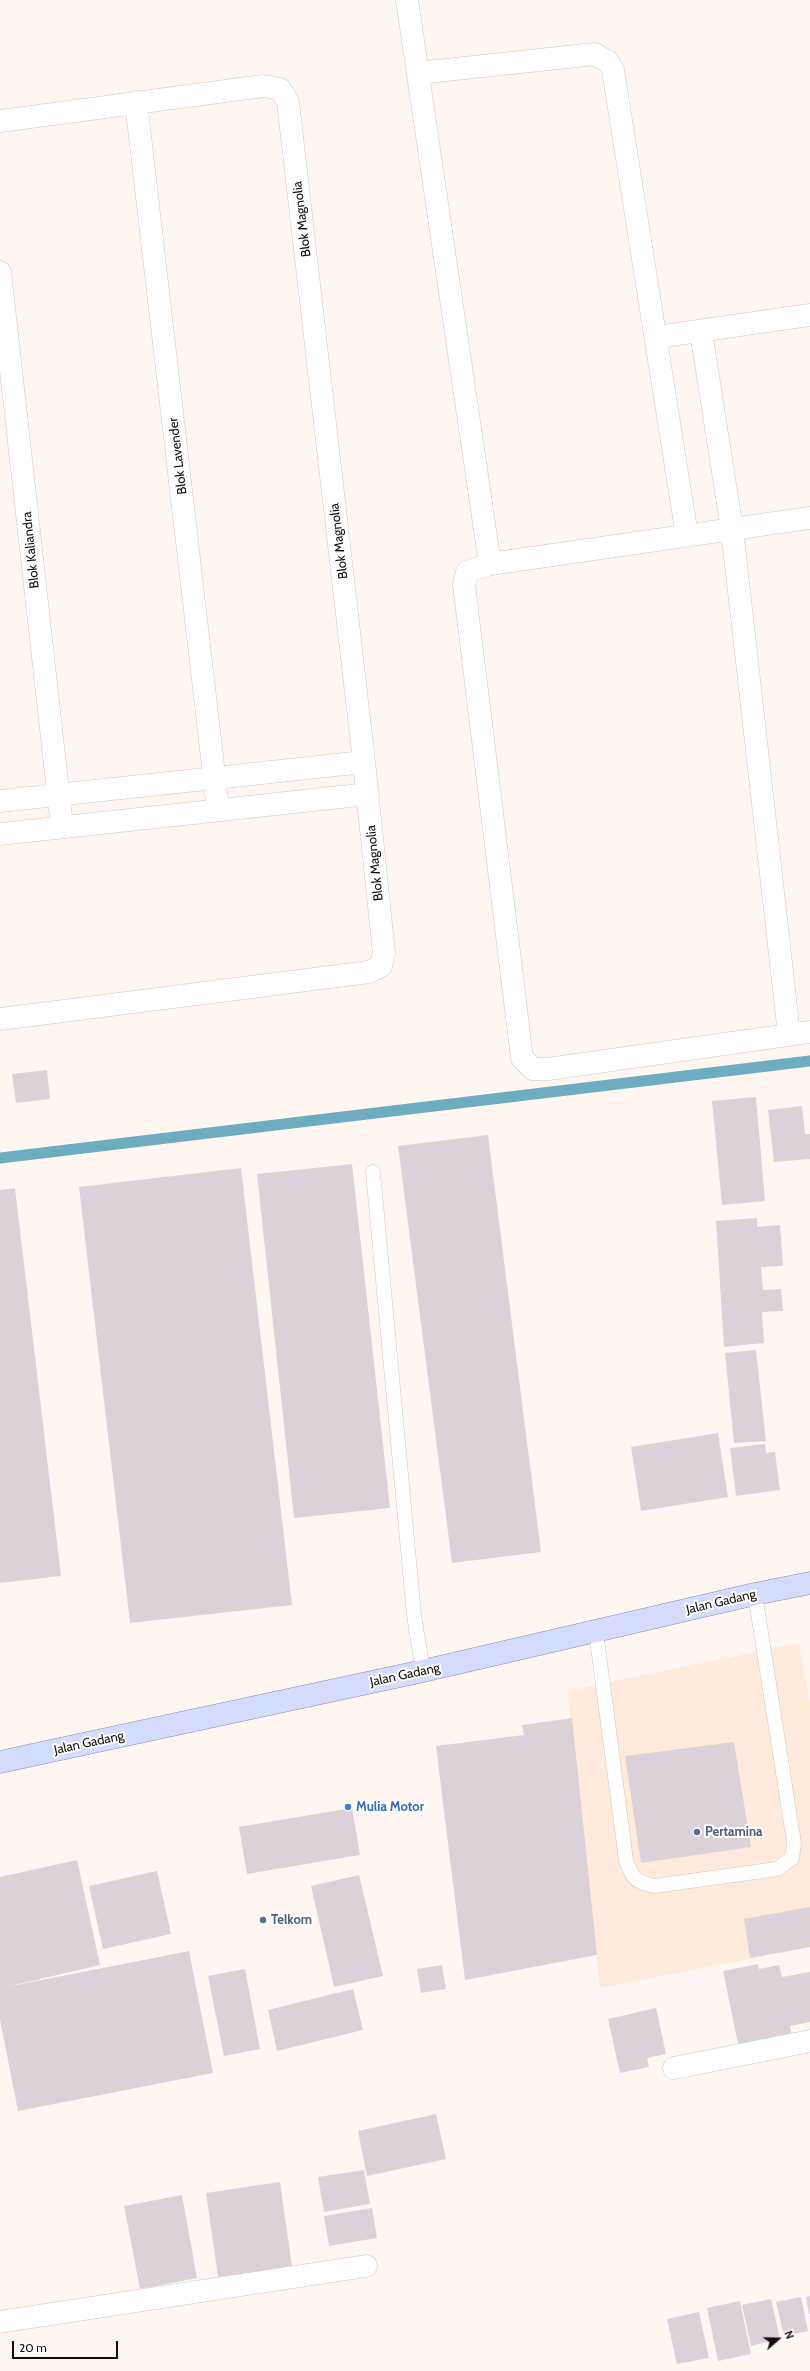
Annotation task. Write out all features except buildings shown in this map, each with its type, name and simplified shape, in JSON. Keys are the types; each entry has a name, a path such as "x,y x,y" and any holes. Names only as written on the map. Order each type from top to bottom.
{"highway":[{"name":"Jalan Gadang","path":"0,1762 423,1671 755,1594 810,1583"}],"street":[{"path":"407,0 490,564"},
{"path":"418,73 595,54 608,62 613,70 657,337 687,536"},
{"name":"Blok Magnolia","path":"0,1019 369,972 381,966 384,953 368,794 288,102 280,89 263,86 136,102"},
{"path":"0,121 136,102"},
{"name":"Blok Lavender","path":"136,102 218,809"},
{"name":"Blok Kaliandra","path":"0,272 62,827"},
{"path":"657,337 701,332 810,315"},
{"path":"701,332 732,529 800,1033 533,1070 522,1058 464,585 467,572 490,564 687,536 732,529 810,518"},
{"path":"0,801 364,762"},
{"path":"0,834 218,809 368,794"},
{"path":"674,2068 810,2041"},
{"path":"0,2322 366,2266"}],"lane":[{"path":"373,1172 413,1607 423,1671"},
{"path":"596,1632 626,1860 632,1874 639,1883 654,1886 777,1869 792,1858 794,1843 755,1594"}],"shaded area":[{"name":"Pertamina","path":"799,1643 810,1704 810,1947 600,1988 568,1691"}],"waterway":[{"path":"0,1158 810,1061"}],"place":[{"name":"Mulia Motor","path":"348,1807"},
{"name":"Pertamina","path":"697,1832"},
{"name":"Telkom","path":"263,1920"}]}
